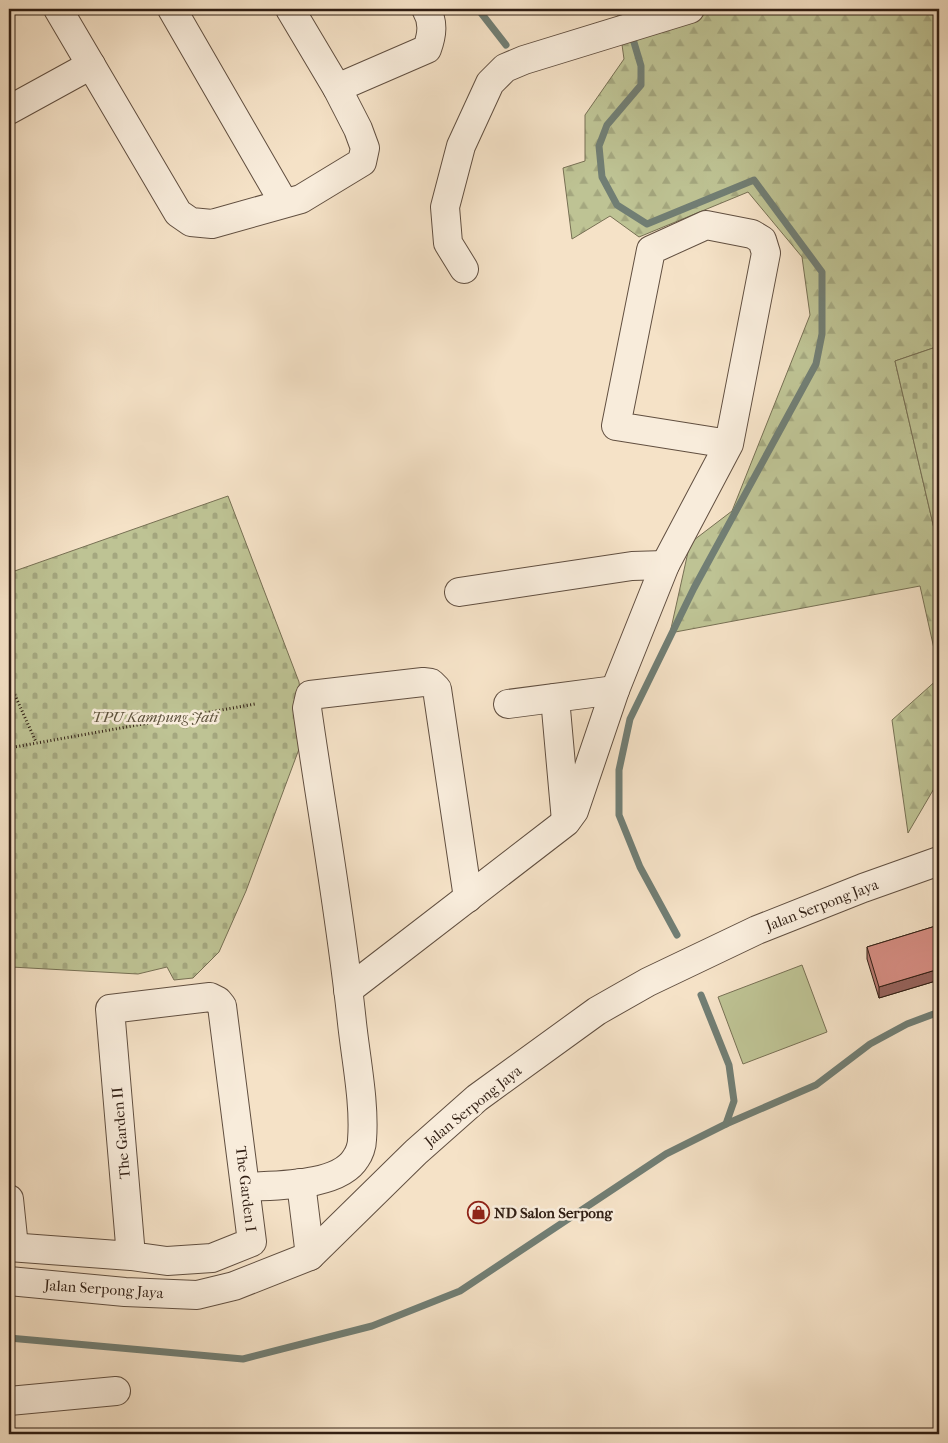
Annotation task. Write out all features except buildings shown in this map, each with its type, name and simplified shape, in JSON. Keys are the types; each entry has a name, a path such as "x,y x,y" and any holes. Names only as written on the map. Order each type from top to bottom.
{"street":[{"path":"58,9 178,213 191,222 212,224 301,199 362,162 365,148 358,130 337,88 290,9"},
{"path":"172,9 284,203"},
{"path":"337,88 428,49 432,34 430,16 426,9"},
{"path":"464,269 448,243 444,207 461,146 490,82 505,68 524,60 690,9"},
{"path":"9,110 91,65"},
{"path":"348,990 566,822 574,811 614,690 665,565 728,444 766,254 762,240 752,234 706,225 651,250 616,426 728,444"},
{"path":"459,592 632,566 665,565"},
{"path":"246,1187 301,1183 324,1179 341,1173 355,1159 362,1143 361,1104 348,990 307,708 307,701 310,696 423,682 431,683 437,689 468,898"},
{"path":"508,704 614,690"},
{"path":"554,698 566,822"},
{"name":"Jalan Serpong Jaya","path":"9,1281 125,1292 197,1295 234,1286 310,1256 416,1152 477,1098 596,1011 648,982 756,930 855,891 939,861"},
{"name":"The Garden I","path":"11,1247 131,1256 167,1261 212,1258 252,1242 222,1006 218,1001 210,997 110,1009"},
{"name":"The Garden II","path":"110,1009 131,1256"},
{"path":"301,1183 310,1256"},
{"path":"9,1198 11,1247"},
{"path":"9,1401 116,1391"}],"path":[{"path":"9,682 36,742"},
{"path":"9,748 255,704"},
{"path":"9,873 12,942"}],"green space":[{"path":"617,9 939,9 939,346 895,361 939,550 939,671 920,586 670,633 690,543 732,511 810,315 802,257 748,192 639,237 610,216 572,239 563,168 585,161 585,115 624,59"},
{"path":"939,346 939,550 895,361"},
{"name":"TPU Kampung Jati","path":"228,496 299,682 305,733 246,891 219,952 193,978 174,980 167,967 138,974 11,967 9,965 9,573"},
{"path":"939,678 939,780 908,833 892,720"},
{"path":"802,965 827,1032 743,1064 718,997"}],"waterway":[{"path":"478,9 506,45"},
{"path":"633,39 641,66 641,85 607,125 599,146 602,177 617,205 647,224 754,180 822,272 822,334 816,364 694,588 630,719 619,770 619,815 640,867 677,935"},
{"path":"701,995 729,1065 734,1101 726,1124"},
{"path":"9,1338 243,1359 372,1326 460,1291 666,1154 726,1124 816,1085 870,1044 907,1024 939,1012"}],"place":[{"name":"ND Salon Serpong","path":"478,1213"}]}
